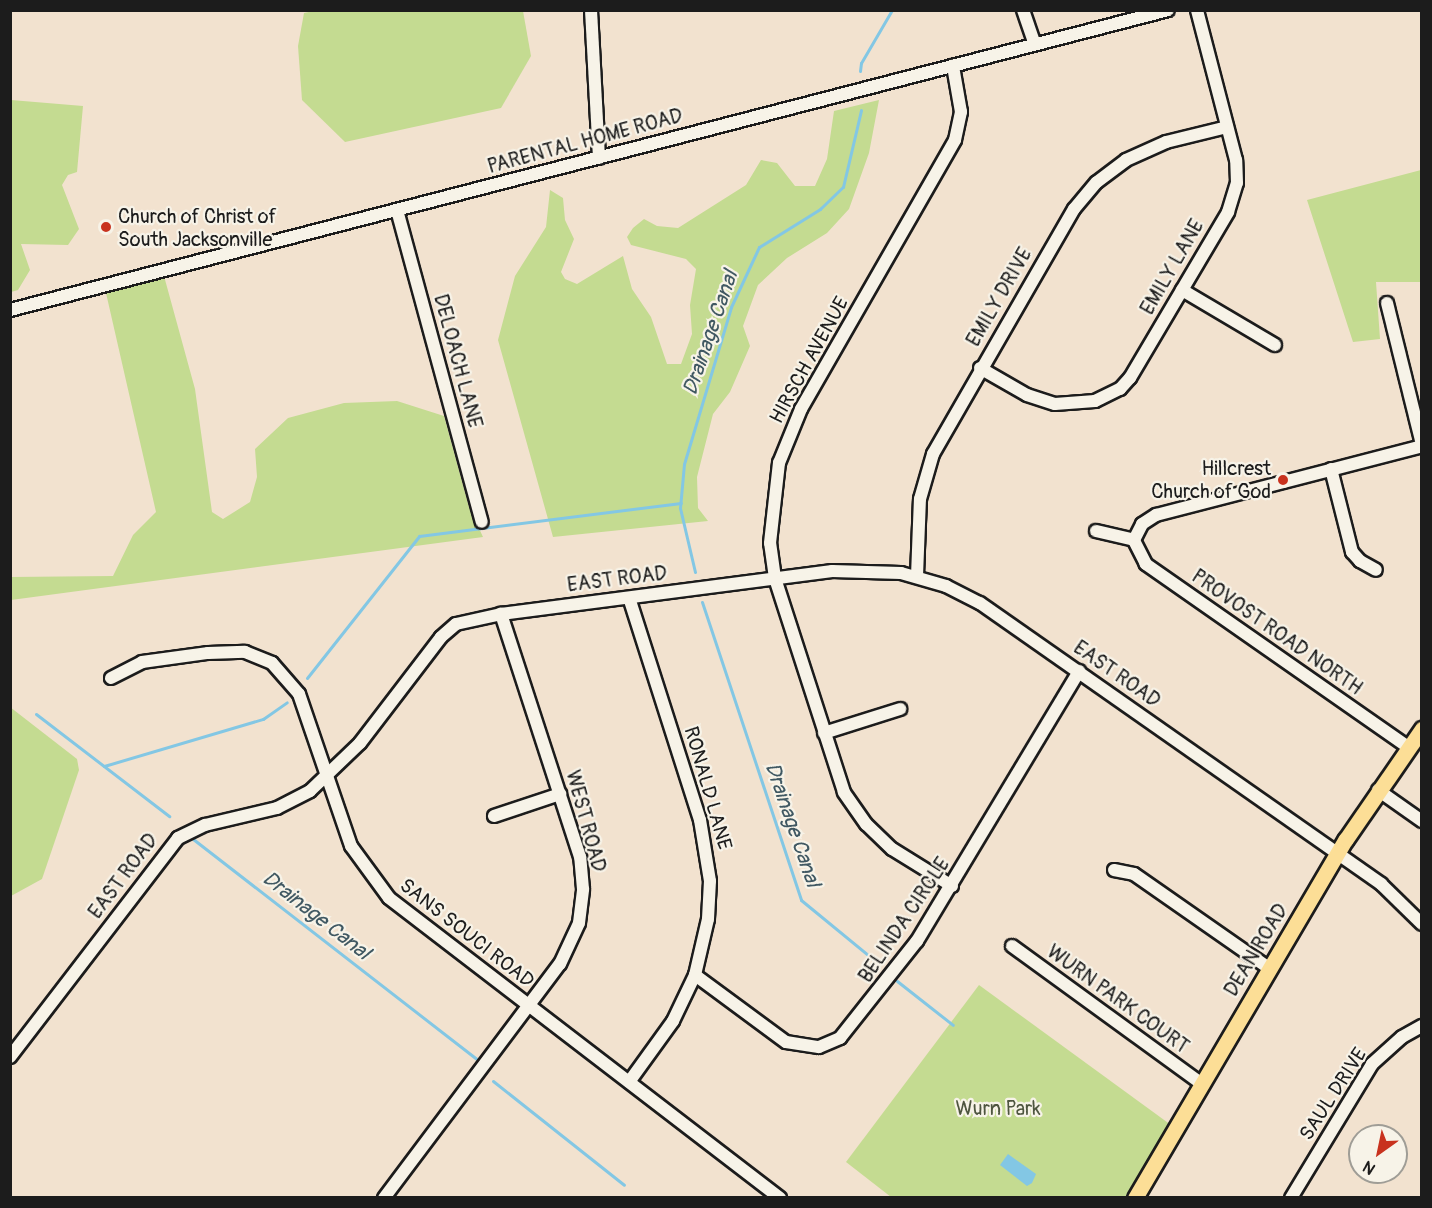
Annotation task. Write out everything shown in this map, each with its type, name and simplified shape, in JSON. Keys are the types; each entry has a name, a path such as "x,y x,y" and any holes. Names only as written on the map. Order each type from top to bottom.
{"main road":[{"name":"DEAN ROAD","path":"1135,1197 1338,853 1378,790 1422,729"}],"street":[{"path":"591,10 599,158"},
{"path":"1023,10 1035,44"},
{"name":"EMILY LANE","path":"980,368 1042,401 1069,405 1095,401 1120,388 1130,378 1235,194 1236,160 1197,10"},
{"name":"PARENTAL HOME ROAD","path":"10,310 1161,11"},
{"name":"HIRSCH AVENUE","path":"952,886 906,859 866,824 841,785 775,578 770,517 785,445 801,409 951,150 961,112 953,66"},
{"name":"EMILY DRIVE","path":"917,576 918,517 926,474 941,436 1063,225 1097,182 1145,150 1227,127"},
{"name":"DELOACH LANE","path":"396,210 482,522"},
{"path":"1182,290 1275,345"},
{"path":"1096,531 1134,540 1149,517 1422,445 1387,303"},
{"path":"1331,469 1352,552 1360,561 1376,570"},
{"name":"PROVOST ROAD NORTH","path":"1134,540 1136,549 1146,564 1408,747"},
{"name":"EAST ROAD","path":"10,1057 177,838 205,825 278,808 326,778 360,743 448,630 466,619 854,569 917,576 980,603 1381,884 1422,924"},
{"name":"RONALD LANE","path":"629,597 700,820 709,862 708,919 695,975 674,1021 629,1082"},
{"name":"WEST ROAD","path":"384,1197 568,953 583,904 580,857 501,614"},
{"name":"SANS SOUCI ROAD","path":"111,678 142,662 208,653 245,652 264,659 281,670 298,694 351,846 374,882 406,913 780,1197"},
{"name":"BELINDA CIRCLE","path":"695,975 786,1042 807,1047 829,1044 849,1031 894,975 952,886 1079,671"},
{"path":"824,733 900,709"},
{"path":"1378,790 1422,821"},
{"path":"494,816 560,794"},
{"path":"1114,870 1134,873 1270,969"},
{"name":"WURN PARK COURT","path":"1012,946 1202,1084"},
{"name":"SAUL DRIVE","path":"1291,1197 1372,1064 1402,1037 1422,1026"}],"green space":[{"path":"318,10 523,11 531,56 501,108 345,142 302,100 298,46 304,13"},
{"path":"11,100 83,106 77,172 68,175 62,185 79,229 68,245 21,244 30,270 18,290 11,292"},
{"path":"879,100 869,153 849,209 827,233 787,258 758,285 743,326 750,346 730,392 713,414 697,477 698,508 708,521 553,537 498,340 515,276 546,227 550,190 563,198 565,220 574,239 561,272 565,279 577,284 623,256 632,289 651,317 667,364 681,364 692,334 690,305 696,269 686,259 631,245 627,237 633,228 644,219 657,226 678,228 746,185 761,160 777,163 795,186 815,186 827,159 834,111"},
{"path":"1421,170 1421,282 1376,282 1380,339 1353,342 1307,200"},
{"path":"164,276 195,389 212,512 223,519 250,502 257,477 255,449 288,418 344,403 397,401 444,416 469,507 483,537 11,600 10,577 113,576 133,535 156,512 106,293"},
{"path":"10,707 77,759 79,770 42,879 11,896"},
{"name":"Wurn Park","path":"979,985 1171,1125 1128,1197 891,1197 846,1162"}],"water":[{"path":"1008,1154 1036,1174 1032,1183 1027,1186 1000,1165"}],"waterway":[{"name":"Drainage Canal","path":"860,71 861,63 892,10"},
{"name":"Drainage Canal","path":"695,572 680,508 684,464 731,307 759,247 820,209 843,187 861,110"},
{"path":"307,678 419,536 681,503"},
{"name":"Drainage Canal","path":"702,602 801,900 874,960"},
{"path":"104,766 263,719 287,702"},
{"name":"Drainage Canal","path":"36,714 169,816"},
{"name":"Drainage Canal","path":"193,839 478,1060"},
{"path":"897,981 953,1025"},
{"name":"Drainage Canal","path":"493,1081 624,1185"}],"place":[{"name":"Church of Christ of South Jacksonville","path":"106,227"},
{"name":"Hillcrest Church of God","path":"1283,480"}]}
